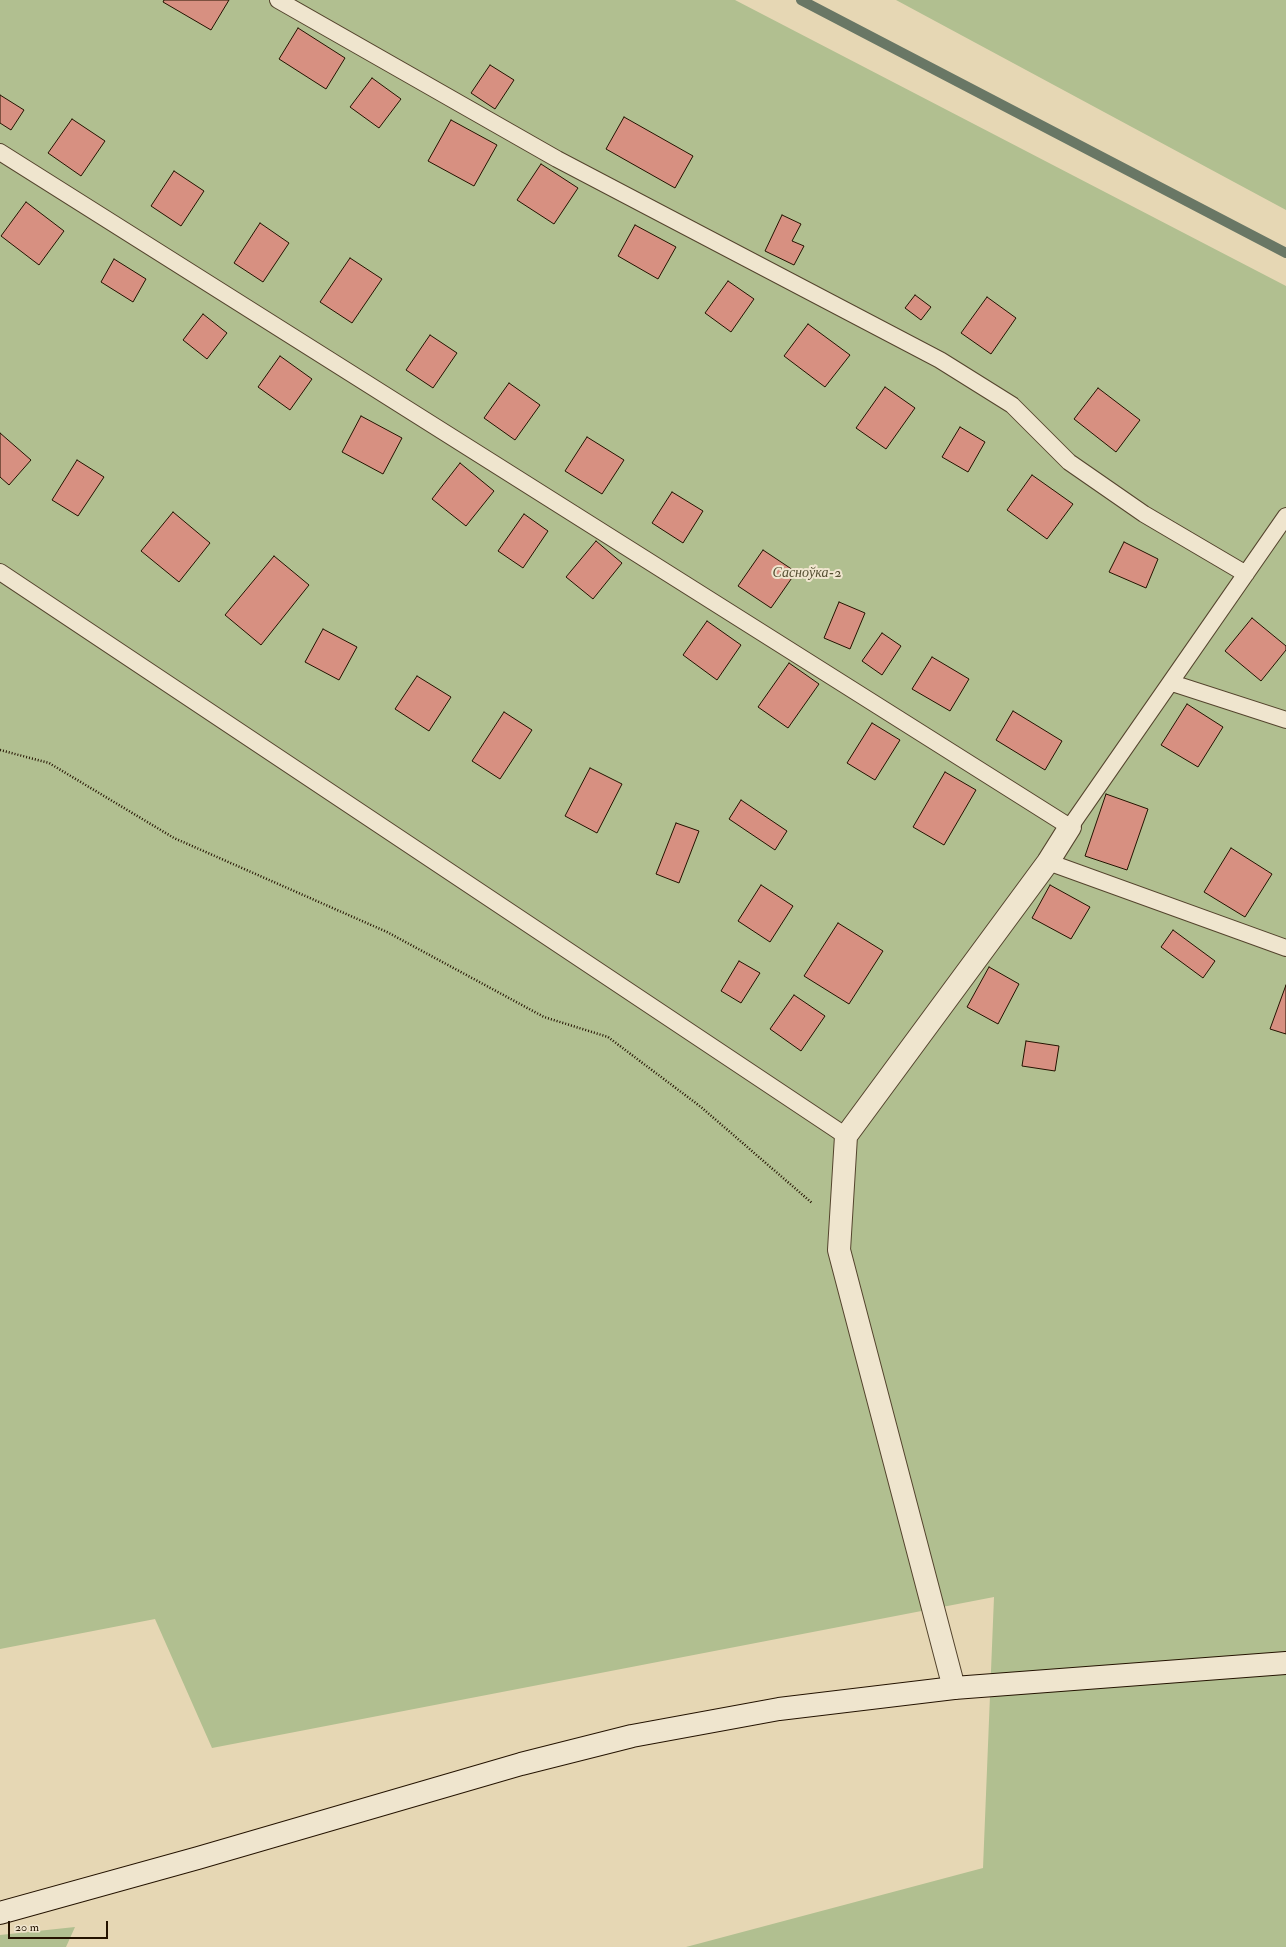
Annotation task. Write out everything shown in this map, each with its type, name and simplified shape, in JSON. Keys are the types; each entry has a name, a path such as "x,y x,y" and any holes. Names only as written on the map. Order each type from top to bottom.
{"street":[{"path":"954,1688 840,1250 846,1136 1048,862 1070,827"},
{"path":"0,1913 198,1858 521,1764 632,1736 779,1709 954,1688 1286,1663"}],"lane":[{"path":"278,0 557,159 940,360 1012,405 1069,462 1131,506 1246,574"},
{"path":"0,152 1070,827 1172,683 1286,516"},
{"path":"0,572 846,1136"},
{"path":"1172,683 1286,720"},
{"path":"1048,862 1286,948"}],"path":[{"path":"0,750 48,763 174,838 387,932 544,1017 608,1037 701,1107 811,1201 814,1208"}],"green space":[{"name":"Сасноўка-2","path":"0,0 735,0 1286,286 1286,1947 686,1947 983,1868 994,1597 212,1748 155,1619 0,1649"},
{"path":"896,0 1286,0 1286,210"},
{"path":"75,1927 66,1947 0,1947 0,1935"}],"building":[{"path":"164,0 229,0 211,30 163,2"},
{"path":"298,28 345,58 326,89 279,59"},
{"path":"490,65 514,80 495,109 471,93"},
{"path":"372,78 401,99 379,128 350,107"},
{"path":"0,95 24,110 11,130 0,123"},
{"path":"624,117 693,156 675,188 606,149"},
{"path":"72,119 105,141 81,176 48,153"},
{"path":"451,120 497,145 474,186 428,161"},
{"path":"541,164 578,188 554,224 517,200"},
{"path":"174,171 204,191 181,226 151,206"},
{"path":"26,202 64,231 39,265 1,236"},
{"path":"782,215 801,224 792,241 804,246 794,265 765,251"},
{"path":"260,223 289,243 263,282 234,263"},
{"path":"635,225 676,247 658,279 618,256"},
{"path":"350,258 382,279 352,323 320,302"},
{"path":"114,259 146,279 133,302 101,282"},
{"path":"728,281 754,299 731,332 705,313"},
{"path":"915,295 931,307 921,320 905,308"},
{"path":"987,297 1016,318 991,354 961,333"},
{"path":"203,314 227,333 207,359 183,340"},
{"path":"808,324 850,355 825,387 784,356"},
{"path":"430,335 457,353 433,388 406,370"},
{"path":"280,356 312,379 290,410 258,387"},
{"path":"509,383 540,405 515,440 484,418"},
{"path":"885,387 915,408 886,449 856,428"},
{"path":"1098,388 1140,420 1116,452 1074,419"},
{"path":"361,416 402,438 383,474 342,452"},
{"path":"960,427 985,442 968,472 942,457"},
{"path":"0,433 31,460 9,485 0,477"},
{"path":"587,437 624,460 602,494 565,471"},
{"path":"77,460 104,477 78,516 52,500"},
{"path":"460,463 494,491 466,526 432,499"},
{"path":"1032,475 1073,504 1047,539 1007,510"},
{"path":"672,492 703,511 683,543 652,523"},
{"path":"173,512 210,543 179,582 141,551"},
{"path":"524,514 548,531 523,568 498,551"},
{"path":"596,541 622,563 593,599 566,577"},
{"path":"1124,542 1158,559 1146,588 1109,572"},
{"path":"763,550 796,572 771,608 738,586"},
{"path":"274,556 309,585 261,645 225,615"},
{"path":"839,602 865,613 850,649 824,638"},
{"path":"1252,618 1286,646 1286,650 1261,681 1225,651"},
{"path":"707,621 741,645 717,680 683,655"},
{"path":"323,629 357,647 339,680 305,662"},
{"path":"882,633 901,646 882,675 862,661"},
{"path":"932,657 969,679 950,711 912,689"},
{"path":"789,663 819,684 788,728 758,707"},
{"path":"417,676 451,697 429,731 395,709"},
{"path":"1187,704 1223,727 1198,767 1161,745"},
{"path":"1013,711 1062,741 1045,770 996,740"},
{"path":"504,712 532,730 500,779 472,761"},
{"path":"872,723 900,740 875,780 847,763"},
{"path":"590,768 622,784 597,833 565,816"},
{"path":"945,772 976,790 944,845 913,827"},
{"path":"1106,794 1148,809 1127,870 1085,856"},
{"path":"741,800 787,831 775,850 729,819"},
{"path":"676,823 699,831 679,883 656,874"},
{"path":"1231,848 1272,874 1245,917 1204,892"},
{"path":"761,885 793,906 770,942 738,921"},
{"path":"1050,885 1090,907 1071,939 1032,918"},
{"path":"838,923 883,951 849,1004 804,976"},
{"path":"1173,930 1215,961 1203,978 1161,947"},
{"path":"739,961 760,973 741,1003 721,991"},
{"path":"989,967 1019,984 998,1024 967,1007"},
{"path":"1286,985 1286,1034 1270,1029"},
{"path":"794,995 825,1016 801,1051 770,1029"},
{"path":"1026,1041 1059,1046 1055,1071 1022,1066"}],"waterway":[{"path":"801,0 1286,253"}]}
